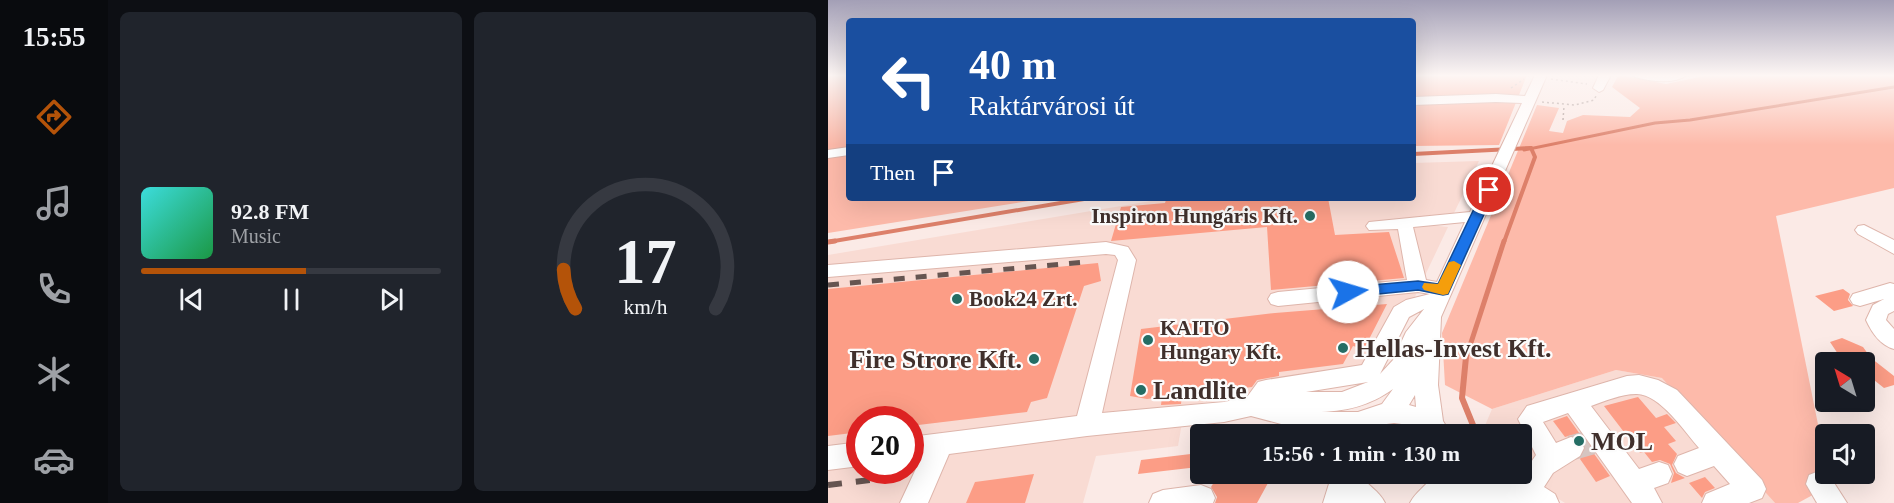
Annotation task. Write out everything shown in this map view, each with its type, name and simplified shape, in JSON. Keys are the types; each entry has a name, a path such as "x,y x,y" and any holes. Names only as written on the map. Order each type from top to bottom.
{"street":[{"path":"1416,101 1478,98"},
{"path":"924,446 1087,425 1224,412 1271,402 1296,400 1342,402 1362,396 1390,379 1402,364 1411,343 1433,309 1530,100 1499,98"},
{"path":"828,154 846,152"},
{"path":"1375,226 1478,216"},
{"path":"1406,230 1418,285 1433,309 1426,355 1425,388 1434,424"},
{"path":"1864,231 1894,248"},
{"path":"828,271 1106,248 1122,251 1127,260 1087,425"},
{"path":"1278,299 1418,285"},
{"path":"1860,298 1894,291"},
{"path":"1894,302 1880,310 1876,320 1880,328 1894,341"},
{"path":"1253,407 1266,389 1370,373 1401,312 1413,305 1433,309"},
{"path":"1389,412 1408,387 1433,309"},
{"path":"1659,474 1641,493 1579,447 1530,419 1536,413 1633,384 1650,387 1672,401 1752,489 1716,503"},
{"path":"1574,402 1579,447"},
{"path":"1253,407 1328,424"},
{"path":"1224,412 1280,424"},
{"path":"1362,424 1374,416 1389,412 1417,417 1426,424"},
{"path":"914,503 940,444"},
{"path":"1532,496 1543,464 1579,447"},
{"path":"1687,464 1720,452"},
{"path":"828,458 846,456"},
{"path":"1337,503 1342,484"},
{"path":"1351,484 1355,491 1371,503"},
{"path":"1513,484 1532,496"},
{"path":"1437,490 1480,490 1532,496"},
{"path":"1163,503 1201,498"}],"path":[{"path":"1530,100 1564,106 1585,104 1595,98"},
{"path":"1563,120 1564,106"}],"shaded area":[{"path":"828,98 846,98 846,201 1029,201 828,233"},
{"path":"1416,98 1518,98 1499,145 1416,146"},
{"path":"1627,98 1894,98 1894,188 1776,216 1818,424 1815,424 1815,484 1831,485 1798,503 1775,503 1662,378 1616,370 1492,409 1445,385 1442,333 1537,105 1559,108 1549,131 1563,133 1567,121 1583,115 1630,117 1640,108"},
{"path":"1479,161 1454,213 1369,222 1372,230 1430,225 1448,227 1375,381 1185,405 1178,446 1096,456 1083,503 828,503 828,255 1151,201 1416,201 1416,163"},
{"path":"1616,370 1663,378 1775,503 1565,503 1532,482 1532,424 1486,424 1492,409"}],"building":[{"path":"1166,201 1329,201 1335,235 1389,232 1404,278 1271,290 1267,227 1111,241 1121,207 1165,203"},
{"path":"1098,263 1101,281 1084,286 1047,398 1031,402 1027,412 924,424 924,406 846,406 846,434 828,436 828,289"},
{"path":"1843,289 1850,294 1848,300 1853,306 1834,311 1815,296"},
{"path":"1387,304 1364,349 1353,346 1343,364 1279,372 1279,376 1257,380 1252,387 1182,395 1181,404 1161,405 1162,397 1147,399 1130,396 1141,329 1275,313"},
{"path":"1842,338 1863,347 1867,352 1837,352 1830,342"},
{"path":"1875,361 1894,376 1894,385 1884,388 1875,381"},
{"path":"1638,397 1656,418 1667,414 1676,423 1664,427 1676,441 1668,444 1677,454 1672,465 1676,473 1685,478 1671,483 1674,473 1670,464 1660,460 1652,462 1644,452 1640,453 1604,406"},
{"path":"1567,416 1610,476 1596,482 1580,459 1586,449 1582,439 1572,435 1565,437 1553,421"},
{"path":"1190,454 1190,468 1138,474 1141,460"},
{"path":"1034,474 1025,503 966,503 975,482"},
{"path":"1705,477 1715,488 1705,492 1702,498 1689,483"},
{"path":"1213,484 1267,484 1257,503 1215,503 1217,497 1211,487"}],"waterway":[{"path":"1531,149 1655,123 1690,120 1823,98"},
{"path":"1416,154 1531,149"},
{"path":"1504,242 1535,157 1531,149"},
{"path":"1524,150 1531,149"},
{"path":"828,242 1072,201"},
{"path":"828,242 835,241"},
{"path":"1466,358 1504,241"},
{"path":"1466,357 1462,398 1473,424"}],"tunnel":[{"path":"1571,448 1592,442"}],"railway":[{"path":"828,285 1086,262"},
{"path":"828,485 846,483"}],"slow traffic":[{"path":"1429,287 1443,290 1454,265"}],"place":[{"name":"Inspiron Hungáris Kft.","path":"1310,216"},
{"name":"Book24 Zrt.","path":"957,299"},
{"name":"KAITO Hungary Kft.","path":"1148,340"},
{"name":"Hellas-Invest Kft.","path":"1343,348"},
{"name":"Fire Strore Kft.","path":"1034,359"},
{"name":"Landlite","path":"1141,390"},
{"name":"MOL","path":"1579,441"}],"route":[{"path":"1348,292 1418,285 1443,290 1489,190"}]}
